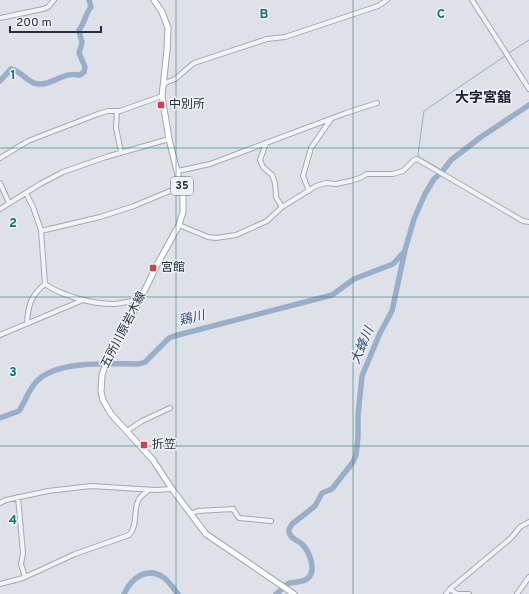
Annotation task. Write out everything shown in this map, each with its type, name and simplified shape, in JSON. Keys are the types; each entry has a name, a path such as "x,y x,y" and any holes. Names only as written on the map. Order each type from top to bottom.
{"main road":[{"name":"五所川原岩木線","path":"154,0 162,12 168,28 162,96 169,139 182,186 184,212 180,225 158,263 140,300 107,360 100,387 103,400 111,414 153,460 172,489 206,534 215,542 294,594"}],"street":[{"path":"0,18 43,9 48,7 54,0"},
{"path":"163,84 175,79 194,63 267,39 285,37 378,6 386,0"},
{"path":"472,0 529,89"},
{"path":"0,158 28,141 98,114 117,111 162,96"},
{"path":"178,171 210,164 377,103"},
{"path":"117,111 116,128 120,152"},
{"path":"309,191 303,176 311,148 332,119"},
{"path":"0,209 40,184 63,172 120,152 169,139"},
{"path":"266,143 260,160 263,167 272,175 275,182 276,198 282,207"},
{"path":"180,225 208,237 216,238 236,234 267,221 282,207 316,186 326,183 336,184 360,178 367,174 393,174 403,170 417,159 523,221 529,222"},
{"path":"0,183 10,203"},
{"path":"41,231 100,217 134,206 182,186"},
{"path":"26,193 33,207 41,231 45,284 30,301 27,323"},
{"path":"45,284 66,294 97,304 114,304 140,300"},
{"path":"0,335 84,300"},
{"path":"127,431 142,421 170,408"},
{"path":"0,504 6,500 48,491 91,486 149,490 172,489"},
{"path":"0,584 9,583 25,577 75,554 129,535 133,530 138,502 140,498 149,490"},
{"path":"18,497 23,553 21,564 25,577"},
{"path":"190,514 198,511 233,509 239,518 271,521"},
{"path":"446,594 511,538 520,527 529,522"},
{"path":"517,594 529,577"},
{"path":"450,589 457,594 469,594"}],"waterway":[{"path":"0,81 11,69 15,70 31,82 38,84 47,83 73,74 80,75 84,72 85,67 79,53 82,43 79,30 91,7 89,0"},
{"path":"509,53 529,40"},
{"path":"440,170 419,157 418,154 424,111 505,56"},
{"name":"大蜂川","path":"276,594 288,584 306,580 311,575 312,566 307,551 302,544 292,538 290,534 289,531 292,524 315,506 322,493 332,489 353,462 356,455 362,376 380,333 392,311 405,250 414,219 425,194 434,179 441,173 451,160 481,137 529,105"},
{"name":"大蜂川","path":"434,179 438,172"},
{"name":"鶏川","path":"0,418 19,411 29,391 38,380 59,369 86,364 139,364 145,362 169,338 332,295 354,279 393,264 404,252"},
{"name":"大蜂川","path":"124,594 135,579 151,573 163,577 178,594"}],"place":[{"name":"中別所","path":"161,105"},
{"name":"宮館","path":"153,268"},
{"name":"折笠","path":"144,445"}],"district":[{"name":"大字宮舘","path":"483,98"}]}
